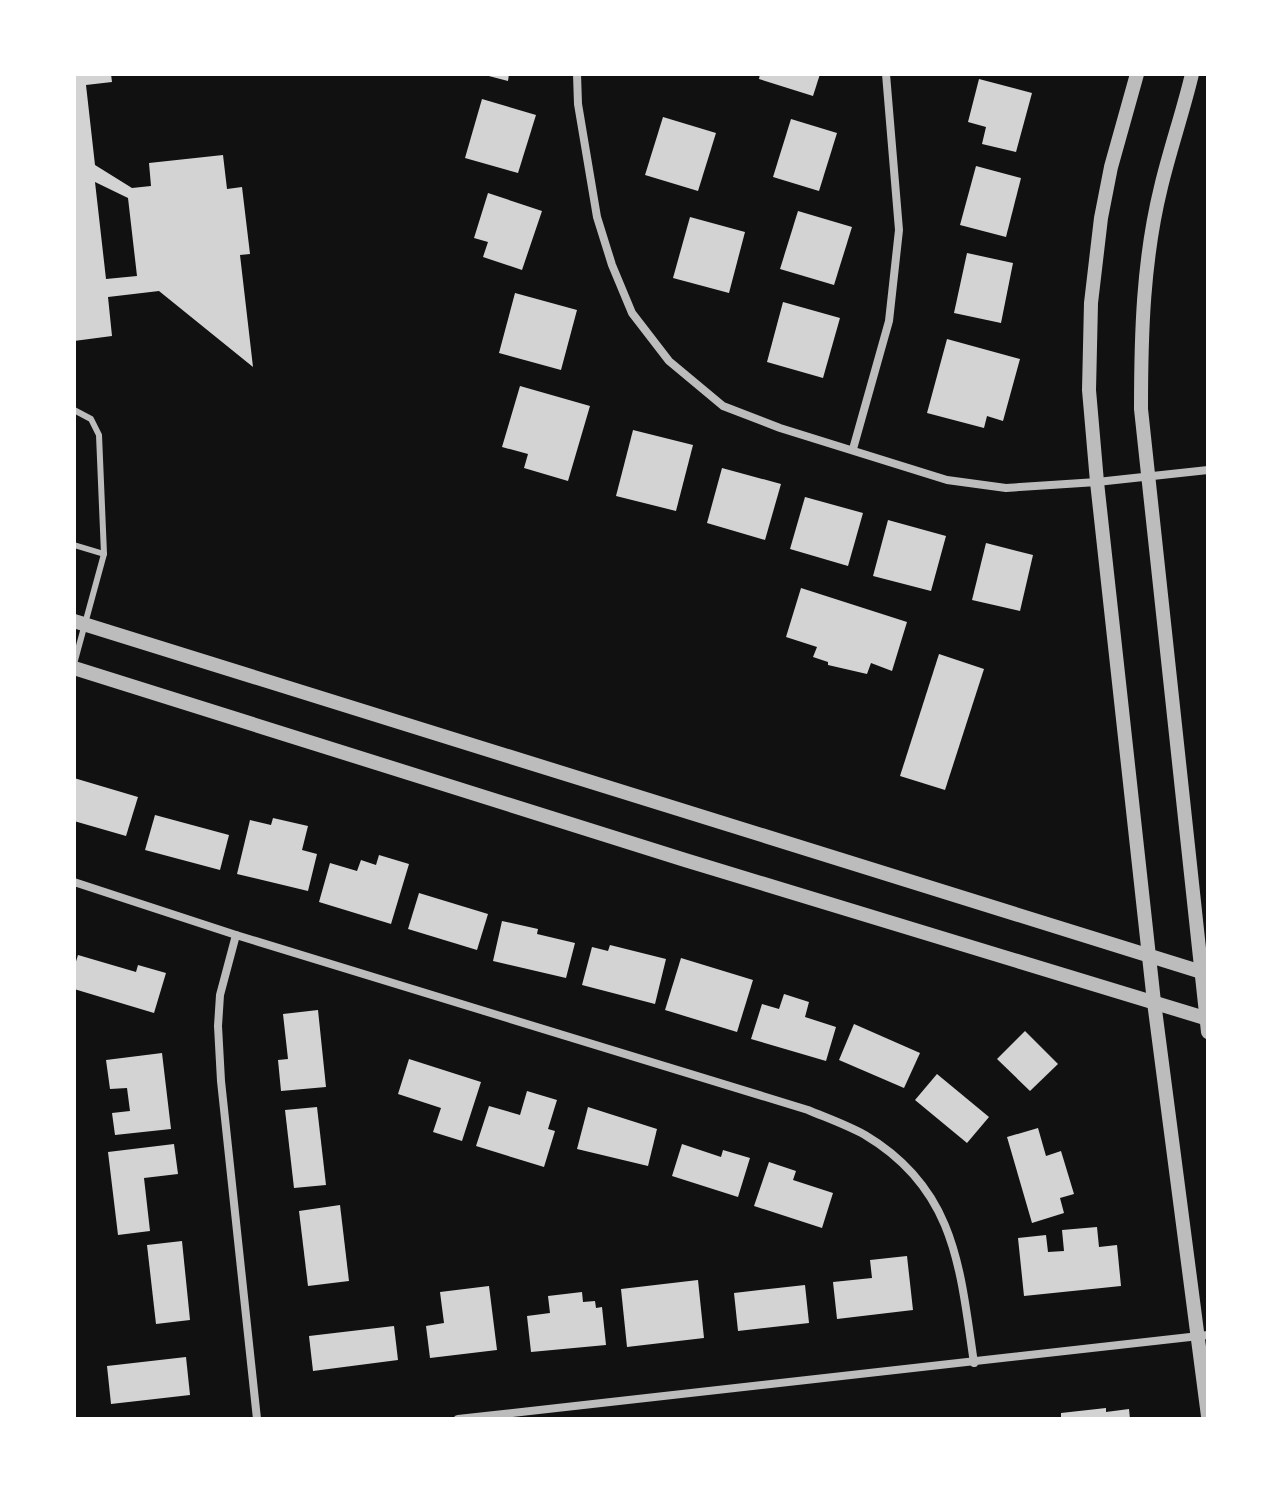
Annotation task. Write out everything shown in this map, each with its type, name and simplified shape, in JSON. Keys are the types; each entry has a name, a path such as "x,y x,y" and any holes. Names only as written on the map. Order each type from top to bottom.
{"street":[{"path":"577,74 578,104 597,217 632,313 669,361 723,406 780,428 947,480 1006,488 1208,470"},
{"path":"853,449 889,321 899,230 886,74"},
{"path":"1137,74 1111,167 1101,218 1091,303 1089,390 1154,1002 1203,1336 1208,1416"},
{"path":"74,666 685,860 1154,1002 1207,1023 1205,973 1146,477 1141,409 1141,324 1151,239 1161,188 1192,74"},
{"path":"80,623 1205,973"},
{"path":"74,882 236,935 808,1110 865,1135 907,1166 940,1209 955,1246 974,1363"},
{"path":"236,935 220,995 219,1040 257,1419"},
{"path":"458,1419 1203,1336"}],"lane":[{"path":"74,410 91,419 99,435 104,554 80,623 74,666"},
{"path":"74,545 104,554"}],"building":[{"path":"74,74 111,74 112,82 86,85 95,165 132,188 151,186 149,163 223,155 227,189 242,187 250,254 240,255 253,367 159,291 108,297 112,336 74,341","holes":["95,182 128,198 137,276 106,279"]},
{"path":"481,74 509,74 508,81"},
{"path":"760,74 820,74 813,96 759,79"},
{"path":"979,79 1032,93 1016,152 982,144 986,127 968,122"},
{"path":"482,99 536,115 518,173 465,158"},
{"path":"663,117 716,133 698,191 645,175"},
{"path":"791,119 837,133 819,191 773,177"},
{"path":"976,166 1021,178 1006,237 960,225"},
{"path":"488,193 542,211 522,270 483,257 488,242 474,238"},
{"path":"798,211 852,227 834,285 780,269"},
{"path":"690,217 745,232 729,293 673,278"},
{"path":"967,253 1013,263 1001,323 954,313"},
{"path":"515,293 577,310 561,370 499,353"},
{"path":"783,302 840,318 823,378 767,362"},
{"path":"947,339 1020,359 1003,421 987,416 984,428 927,413"},
{"path":"520,386 590,406 568,481 524,468 528,454 502,447"},
{"path":"633,430 693,445 676,511 616,496"},
{"path":"722,468 781,484 765,540 707,523"},
{"path":"805,497 863,513 848,566 790,549"},
{"path":"888,520 946,536 931,591 873,576"},
{"path":"986,543 1033,555 1020,611 972,600"},
{"path":"801,588 907,622 892,671 871,663 867,674 828,665 828,662 813,657 817,647 786,637"},
{"path":"939,654 984,669 945,790 900,776"},
{"path":"74,778 138,797 126,836 74,821"},
{"path":"155,815 229,835 220,870 145,850"},
{"path":"273,818 308,826 302,850 317,854 308,891 237,874 250,820 271,825"},
{"path":"379,855 409,864 391,924 319,902 330,863 357,871 361,860 376,865"},
{"path":"419,893 488,914 477,950 408,929"},
{"path":"502,921 538,929 537,934 575,943 566,978 493,961"},
{"path":"610,945 666,959 655,1004 582,985 592,947 608,951"},
{"path":"78,955 136,972 138,965 166,973 154,1013 74,989 74,968"},
{"path":"681,958 753,980 737,1032 665,1010"},
{"path":"784,994 809,1002 805,1017 836,1027 826,1061 751,1039 762,1004 779,1009"},
{"path":"318,1010 326,1087 281,1091 278,1060 288,1059 283,1014"},
{"path":"854,1024 920,1053 904,1088 839,1060"},
{"path":"1025,1031 1058,1064 1030,1091 997,1059"},
{"path":"162,1053 171,1129 115,1135 112,1113 130,1111 127,1088 110,1089 106,1060"},
{"path":"409,1059 481,1082 462,1141 433,1132 441,1108 398,1094"},
{"path":"937,1074 989,1117 967,1143 915,1100"},
{"path":"527,1091 557,1100 548,1129 555,1131 544,1167 476,1146 489,1106 520,1115"},
{"path":"317,1107 326,1185 294,1188 285,1110"},
{"path":"588,1107 657,1129 648,1166 577,1149"},
{"path":"1038,1128 1046,1156 1061,1151 1074,1194 1060,1198 1064,1213 1032,1223 1007,1137"},
{"path":"174,1144 178,1174 144,1178 150,1231 118,1235 108,1152"},
{"path":"682,1144 721,1157 723,1150 750,1158 738,1197 672,1176"},
{"path":"769,1162 796,1171 793,1180 833,1193 822,1228 754,1206"},
{"path":"340,1205 349,1281 308,1286 299,1211"},
{"path":"1097,1227 1099,1247 1117,1245 1121,1286 1024,1296 1018,1238 1046,1235 1048,1252 1064,1251 1062,1230"},
{"path":"182,1241 190,1320 156,1324 147,1245"},
{"path":"907,1256 913,1310 837,1319 833,1282 872,1278 870,1260"},
{"path":"698,1280 704,1338 627,1347 621,1289"},
{"path":"805,1285 809,1323 738,1331 734,1293"},
{"path":"489,1286 497,1350 430,1358 426,1326 444,1323 440,1292"},
{"path":"582,1292 583,1302 595,1301 596,1308 602,1307 606,1345 531,1352 527,1316 550,1313 548,1296"},
{"path":"394,1326 398,1360 313,1371 309,1336"},
{"path":"186,1357 190,1395 111,1404 107,1366"},
{"path":"1106,1408 1106,1412 1129,1409 1130,1419 1061,1419 1061,1413"}]}
